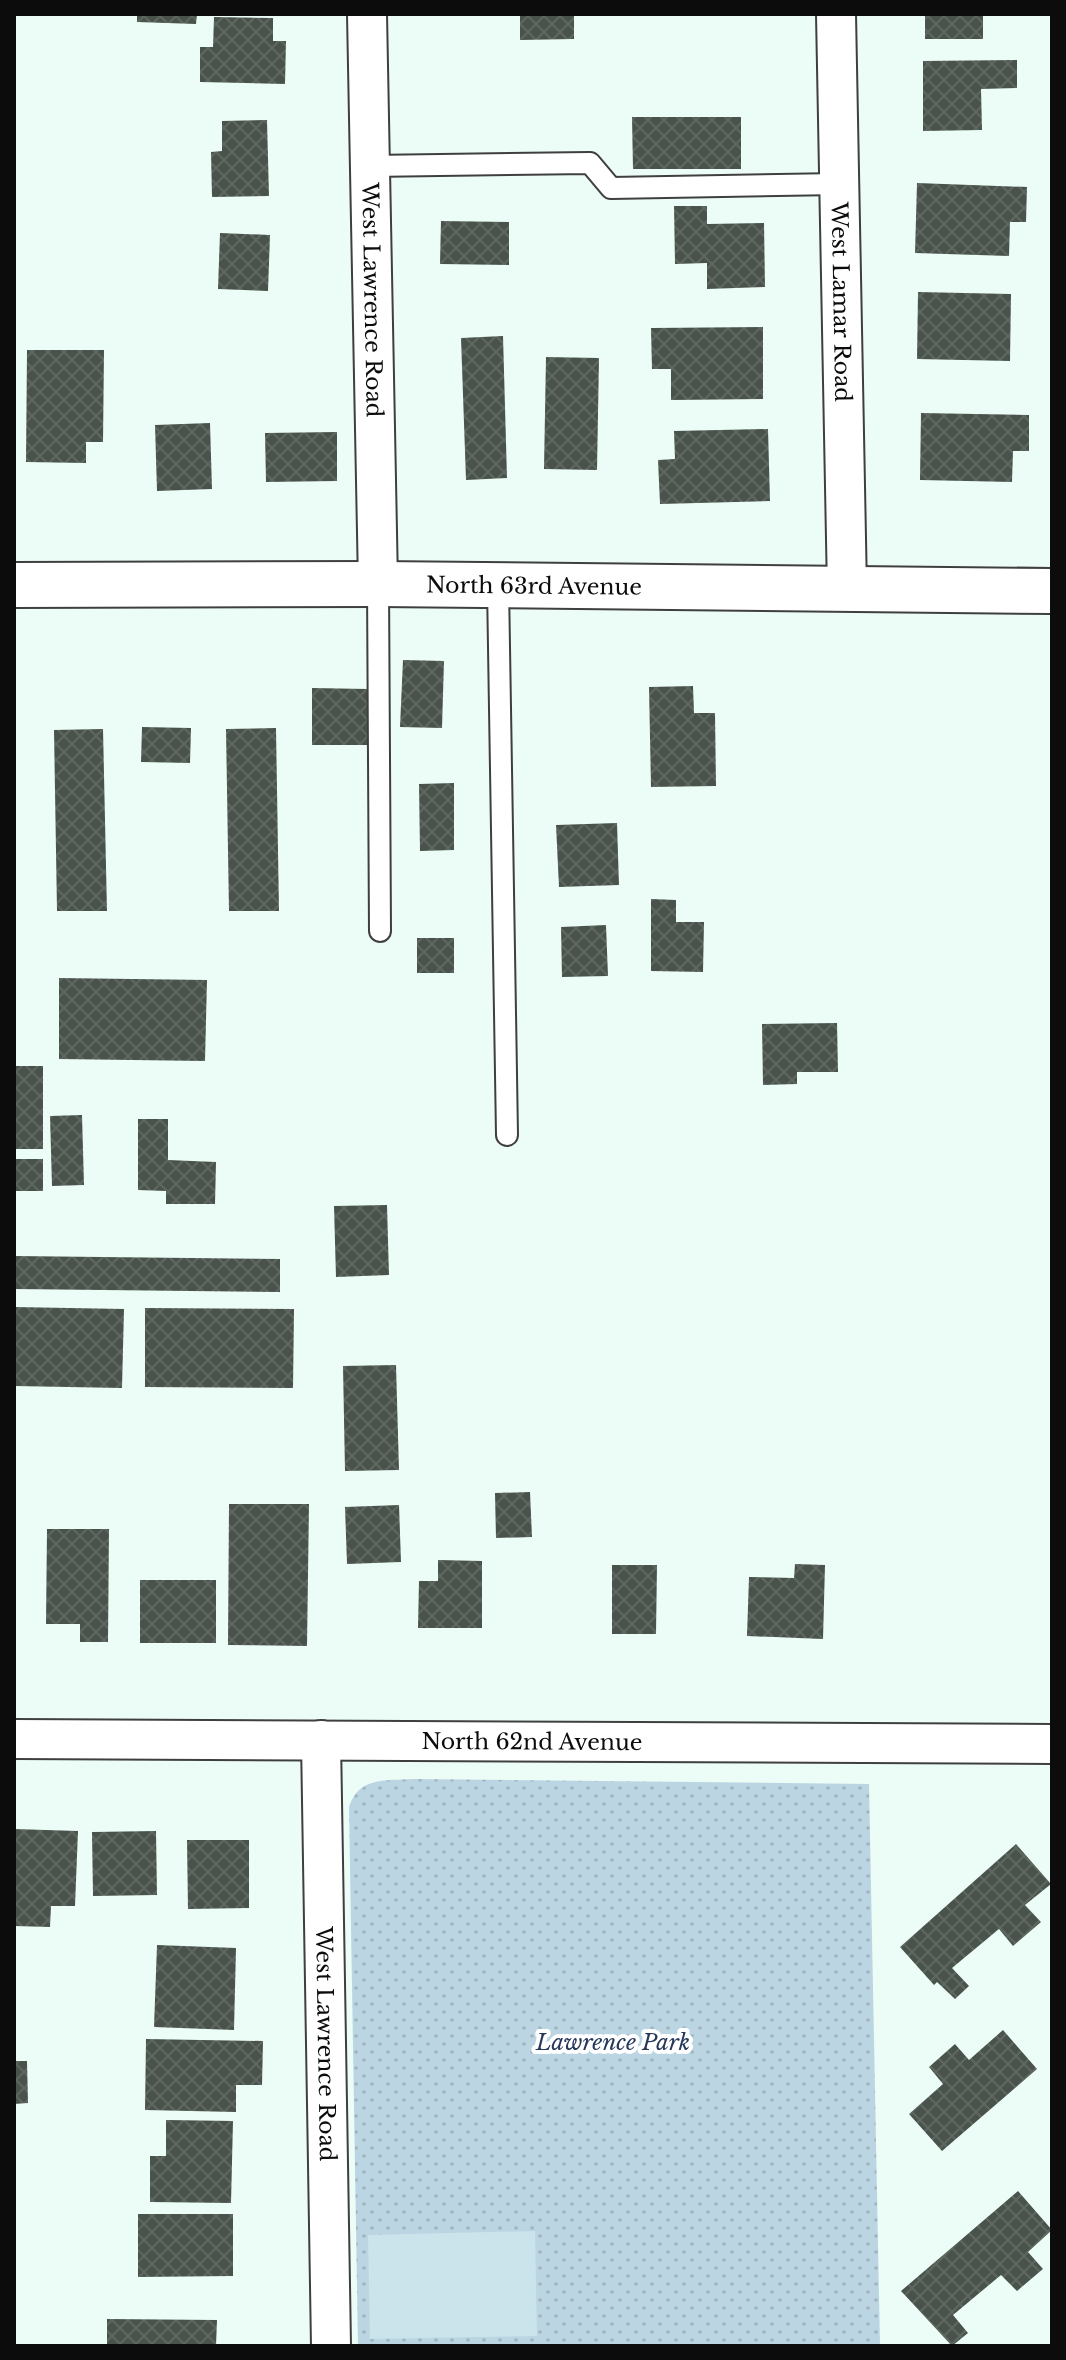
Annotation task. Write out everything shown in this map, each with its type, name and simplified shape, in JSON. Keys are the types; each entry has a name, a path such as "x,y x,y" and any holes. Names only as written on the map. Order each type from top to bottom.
{"street":[{"name":"West Lawrence Road","path":"367,14 378,584"},
{"name":"West Lamar Road","path":"836,14 847,591"},
{"name":"North 63rd Avenue","path":"14,585 378,584 1052,591"},
{"name":"North 62nd Avenue","path":"14,1739 1052,1744"},
{"name":"West Lawrence Road","path":"321,1740 331,2346"}],"lane":[{"path":"370,166 590,163 611,188 839,184"},
{"path":"378,584 380,931"},
{"path":"498,586 507,1135"}],"green space":[{"name":"Lawrence Park","path":"413,1779 869,1784 880,2346 358,2346 349,1807 359,1790 367,1785"}],"shaded area":[{"path":"535,2231 537,2336 370,2339 368,2235"}],"building":[{"path":"137,14 197,14 196,24 137,22"},
{"path":"520,14 574,14 574,39 520,40"},
{"path":"925,14 983,14 983,39 925,39"},
{"path":"214,17 273,18 273,41 286,41 285,84 200,82 200,47 213,47"},
{"path":"1017,60 1017,88 981,89 982,130 923,131 923,61"},
{"path":"632,117 741,117 741,169 633,169"},
{"path":"267,120 269,196 212,197 211,152 222,151 222,121"},
{"path":"917,183 1027,187 1026,222 1010,222 1009,256 915,253"},
{"path":"674,206 707,206 707,224 764,223 765,287 707,289 707,263 675,264"},
{"path":"441,221 509,222 509,265 440,264"},
{"path":"220,233 270,235 268,291 218,289"},
{"path":"918,292 1011,294 1010,361 917,359"},
{"path":"763,327 763,399 671,400 671,369 652,369 651,328"},
{"path":"503,336 507,478 466,480 461,338"},
{"path":"27,350 104,350 103,442 86,442 86,463 26,462"},
{"path":"546,357 599,358 597,470 544,469"},
{"path":"921,413 1029,415 1029,451 1013,451 1012,482 920,480"},
{"path":"210,423 212,489 157,491 155,425"},
{"path":"768,429 770,501 660,504 658,460 675,459 674,431"},
{"path":"337,432 337,481 266,482 265,433"},
{"path":"403,660 444,661 442,728 400,727"},
{"path":"693,686 694,713 715,713 716,786 651,787 649,687"},
{"path":"312,688 368,689 368,745 312,745"},
{"path":"142,727 191,728 190,763 141,762"},
{"path":"276,728 279,911 229,911 226,729"},
{"path":"103,729 107,911 57,911 54,730"},
{"path":"454,783 454,850 420,851 419,784"},
{"path":"617,823 619,885 559,887 556,825"},
{"path":"651,899 676,900 676,922 704,922 703,972 651,971"},
{"path":"606,925 608,976 562,977 561,927"},
{"path":"417,938 454,938 454,973 417,973"},
{"path":"59,978 207,980 205,1061 59,1059"},
{"path":"837,1023 838,1072 797,1072 797,1084 763,1085 762,1024"},
{"path":"14,1066 43,1066 43,1149 14,1149"},
{"path":"82,1115 84,1185 52,1186 50,1116"},
{"path":"138,1119 168,1119 168,1160 216,1162 215,1204 166,1204 166,1191 138,1190"},
{"path":"14,1159 43,1159 43,1191 14,1191"},
{"path":"387,1205 389,1275 336,1277 334,1206"},
{"path":"14,1256 280,1259 280,1292 14,1289"},
{"path":"14,1307 124,1309 122,1388 14,1386"},
{"path":"145,1308 294,1309 293,1388 145,1387"},
{"path":"396,1365 399,1470 345,1471 343,1366"},
{"path":"530,1492 532,1537 496,1538 495,1493"},
{"path":"229,1504 309,1504 307,1646 228,1645"},
{"path":"399,1505 401,1562 347,1564 345,1507"},
{"path":"47,1529 109,1529 108,1642 80,1642 80,1624 46,1624"},
{"path":"438,1560 482,1561 482,1628 418,1628 419,1581 438,1581"},
{"path":"795,1564 825,1565 823,1639 747,1636 749,1577 794,1578"},
{"path":"612,1565 657,1565 656,1634 612,1634"},
{"path":"140,1580 216,1580 216,1643 140,1643"},
{"path":"14,1829 78,1831 75,1906 51,1906 50,1927 14,1926"},
{"path":"156,1831 157,1895 93,1896 92,1832"},
{"path":"187,1840 249,1840 249,1908 188,1909"},
{"path":"1016,1844 1051,1884 1025,1905 1041,1922 1013,1946 999,1929 952,1968 969,1986 955,1999 937,1982 934,1985 900,1947"},
{"path":"157,1945 236,1948 234,2030 154,2027"},
{"path":"1003,2030 1037,2069 942,2151 909,2114 943,2084 929,2067 955,2044 969,2060"},
{"path":"146,2039 263,2041 262,2085 236,2085 236,2112 145,2110"},
{"path":"14,2061 27,2061 28,2103 14,2104"},
{"path":"166,2120 233,2121 231,2203 150,2202 150,2156 166,2156"},
{"path":"1018,2191 1052,2230 1028,2252 1043,2269 1017,2291 1001,2275 953,2315 968,2333 952,2346 901,2291"},
{"path":"138,2214 233,2214 233,2276 138,2277"},
{"path":"107,2319 217,2320 216,2346 107,2346"}]}
